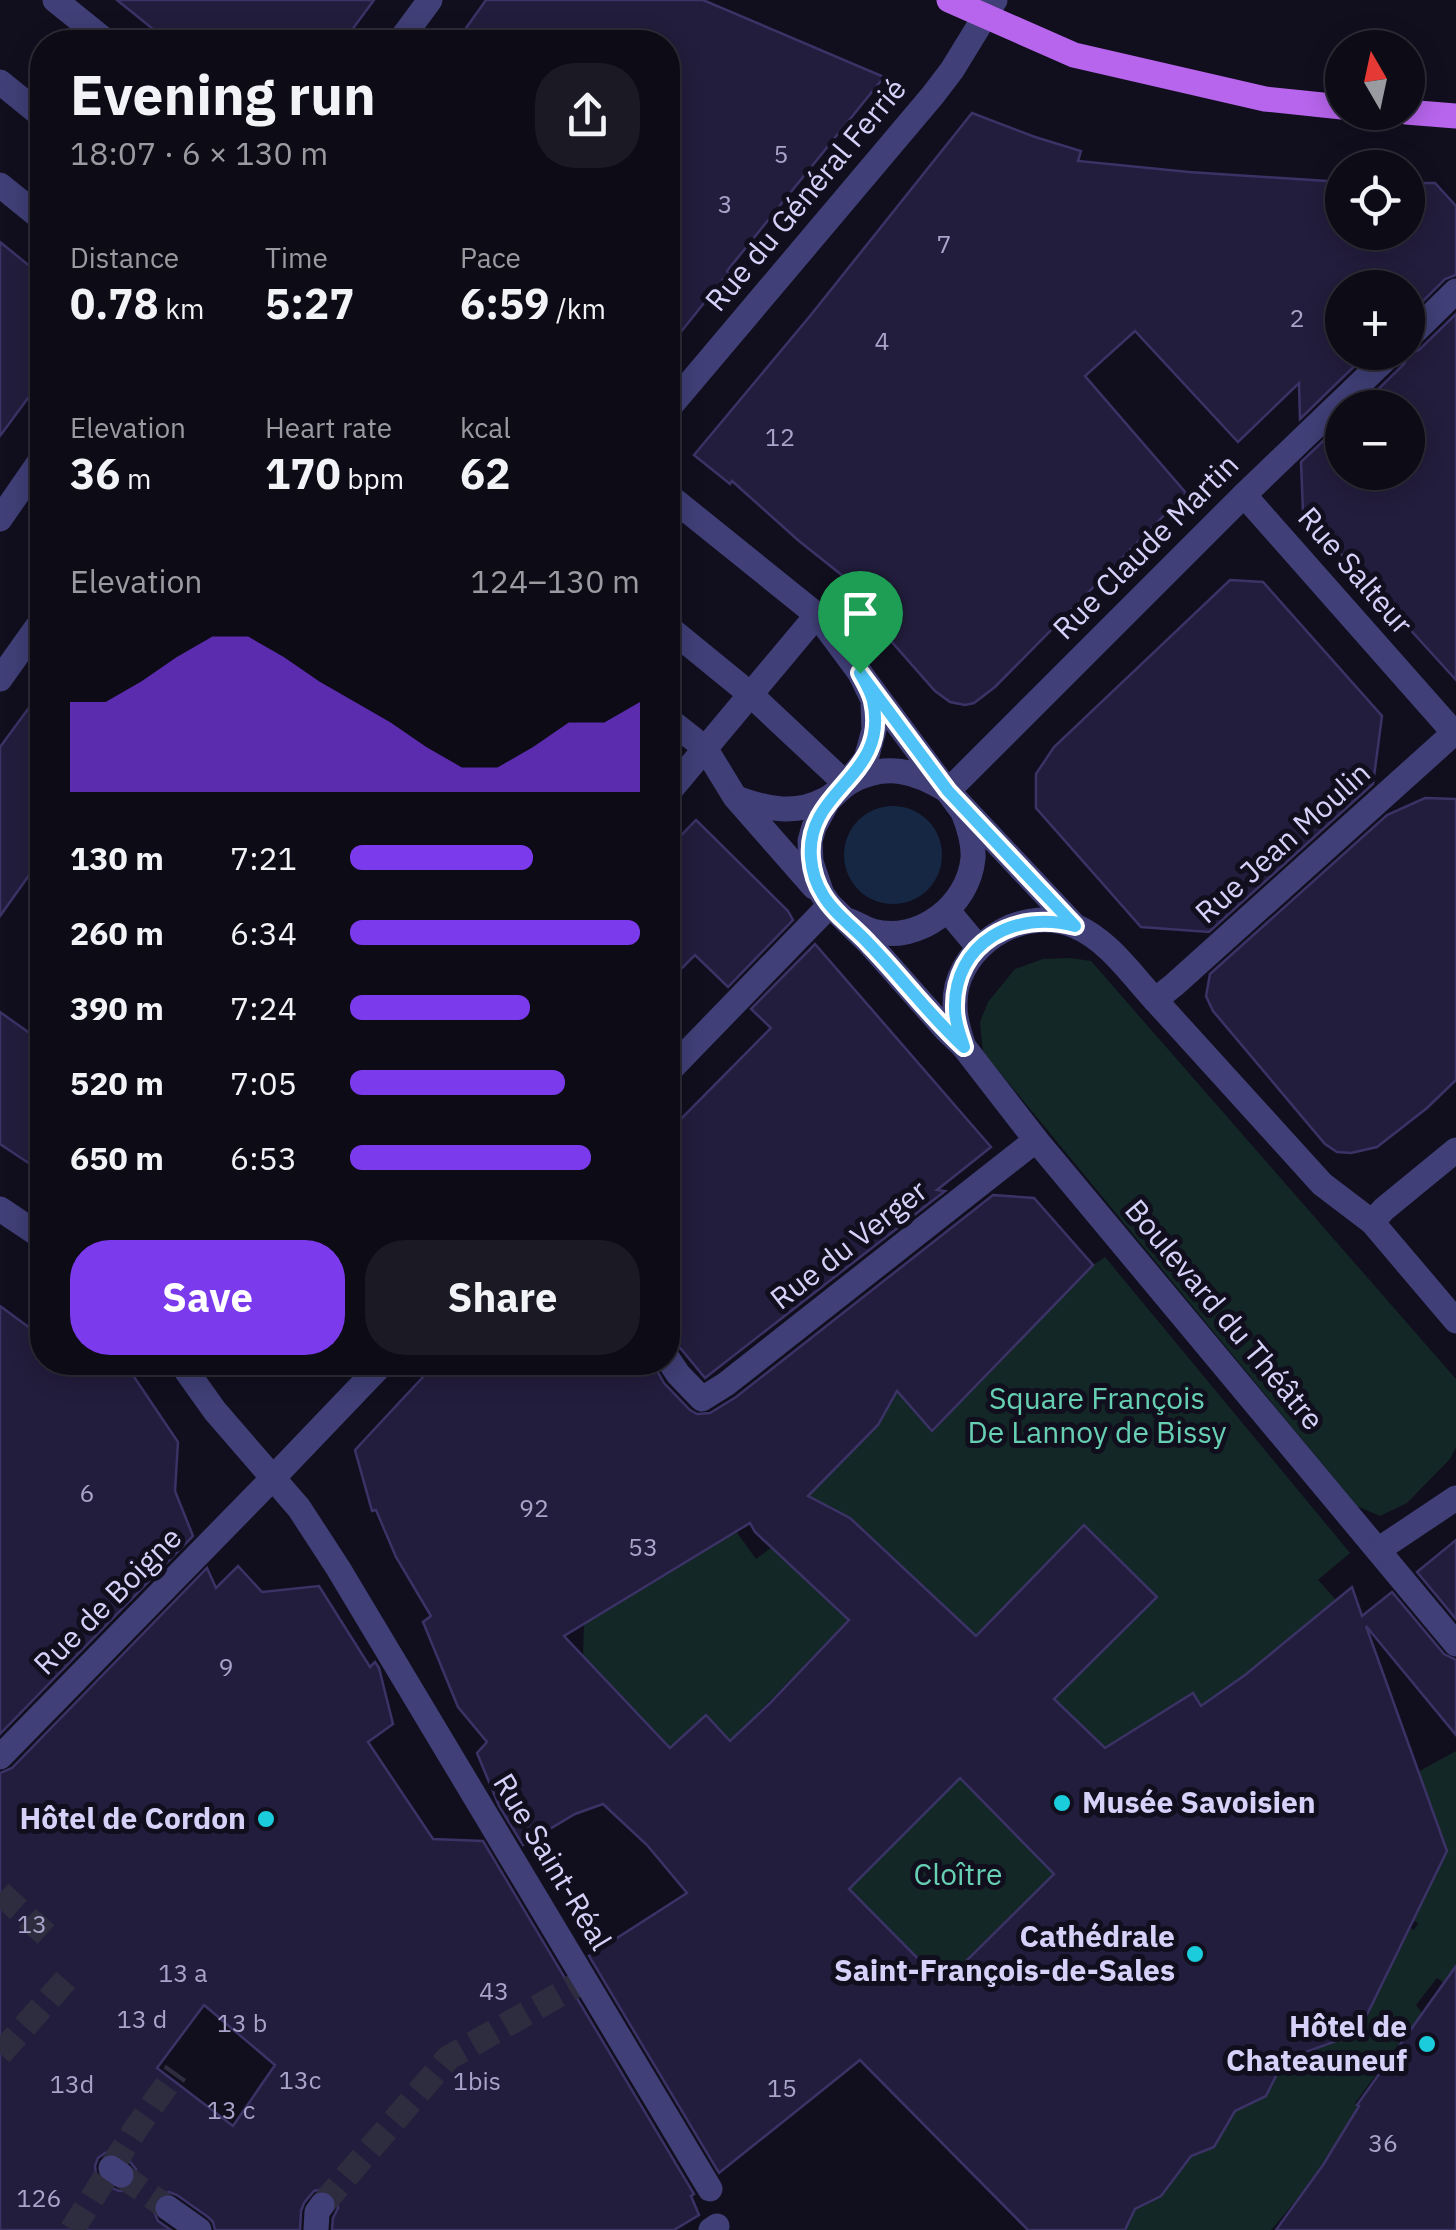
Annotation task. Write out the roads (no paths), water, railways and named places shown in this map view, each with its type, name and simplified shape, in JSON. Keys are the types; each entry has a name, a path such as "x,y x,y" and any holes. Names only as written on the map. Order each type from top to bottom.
{"main road":[{"path":"949,0 990,8 1074,55 1264,99 1325,106"},
{"path":"1425,114 1456,116"}],"street":[{"path":"55,0 92,30"},
{"path":"408,30 430,0"},
{"name":"Rue du Général Ferrié","path":"680,395 934,95 990,8"},
{"path":"0,82 30,106"},
{"path":"0,185 30,210"},
{"path":"1425,322 1456,292"},
{"name":"Rue Claude Martin","path":"948,791 1373,370"},
{"path":"2,511 30,474"},
{"name":"Rue Salteur","path":"1244,495 1455,734"},
{"path":"680,505 817,614 948,791 963,812 974,854 961,895 948,912 926,925 900,933 874,932 850,922 830,905 730,789 705,748 680,728"},
{"path":"680,778 817,614"},
{"path":"0,679 30,637"},
{"path":"680,637 750,694 846,784"},
{"path":"830,905 816,880 810,841 828,801 866,759 874,730 873,700 860,673"},
{"name":"Rue Jean Moulin","path":"1154,1000 1455,734"},
{"path":"730,789 766,808 796,809 824,800 846,784 872,773 899,770 927,778 948,791 1075,926 1109,950 1322,1184 1372,1222 1456,1321"},
{"path":"680,1060 830,905"},
{"name":"Boulevard du Théâtre","path":"830,905 964,1047 1036,1140 1456,1644"},
{"path":"948,912 979,948 999,932 1022,923 1044,920 1075,926"},
{"name":"Boulevard du Théâtre","path":"964,1047 956,1023 956,996 966,964 979,948"},
{"name":"Rue du Verger","path":"679,1375 702,1399 1036,1140"},
{"path":"1372,1222 1456,1150"},
{"path":"0,1209 30,1222"},
{"name":"Rue Saint-Réal","path":"189,1375 214,1411 298,1508 338,1568 710,2189"},
{"name":"Rue de Boigne","path":"0,1757 372,1375"},
{"path":"1378,1550 1456,1498"},
{"path":"168,2208 199,2230"}],"water":[{"path":"893,806 912,810 928,820 938,836 942,855 938,874 928,890 912,900 893,904 874,900 858,890 848,874 844,855 848,836 858,820 874,810"}],"tunnel":[{"path":"0,1893 51,1939"},
{"path":"0,2054 72,1973"},
{"path":"322,2205 448,2058 585,1980"},
{"path":"72,2230 176,2072"},
{"path":"121,2175 168,2208"}],"place":[{"name":"Musée Savoisien","path":"1062,1803"},
{"name":"Hôtel de Cordon","path":"266,1819"},
{"name":"Cathédrale Saint-François-de-Sales","path":"1195,1954"},
{"name":"Hôtel de Chateauneuf","path":"1427,2044"}],"park label":[{"name":"Square François De Lannoy de Bissy","path":"1097,1416"},
{"name":"Cloître","path":"958,1875"}]}
